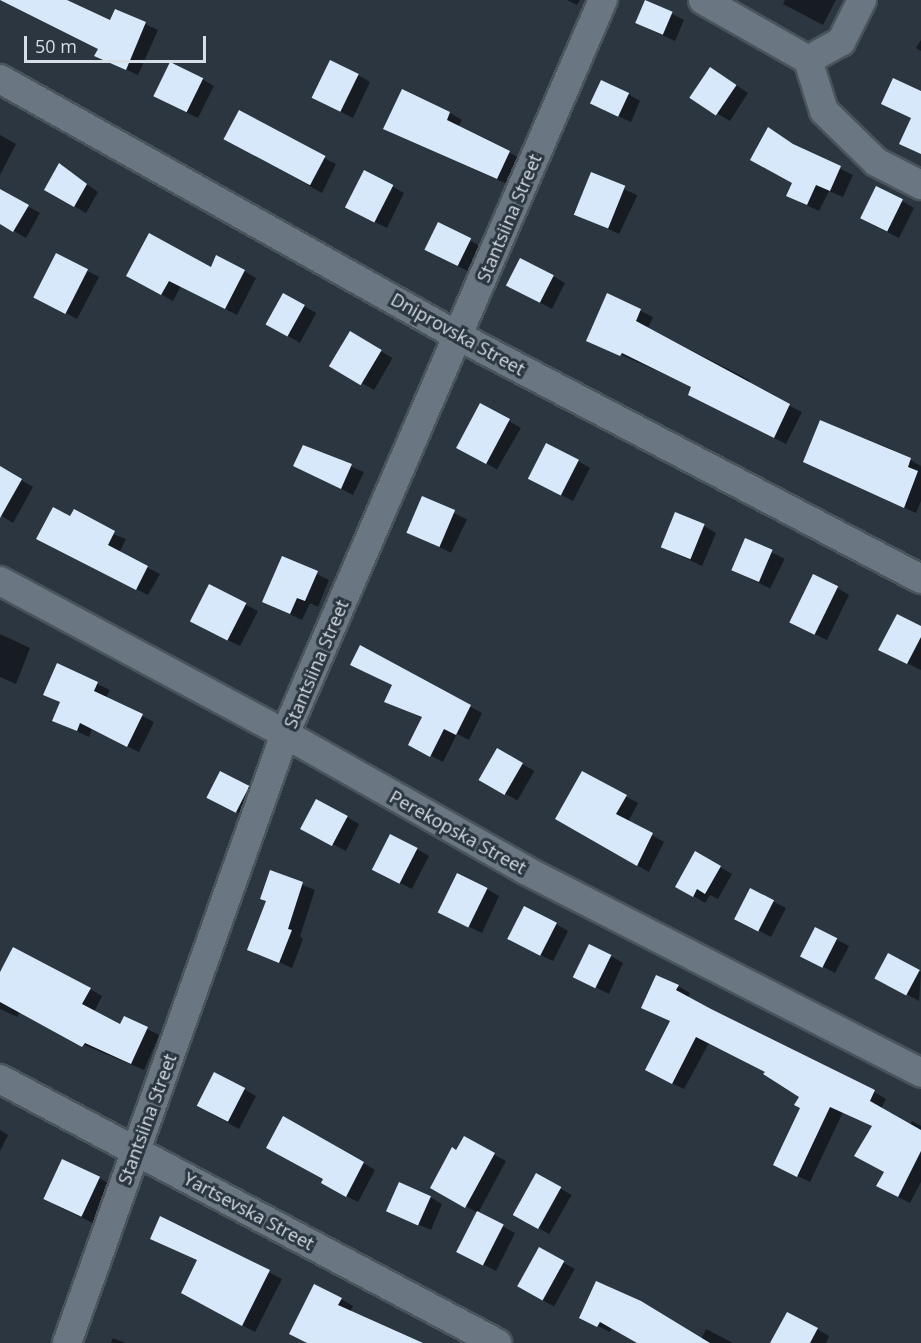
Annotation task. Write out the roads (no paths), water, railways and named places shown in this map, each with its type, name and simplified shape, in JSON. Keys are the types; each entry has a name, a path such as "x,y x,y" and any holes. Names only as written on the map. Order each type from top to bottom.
{"street":[{"name":"Stantsiina Street","path":"67,1343 285,734 603,0"},
{"path":"703,0 808,60 824,111 876,162 921,185"},
{"path":"808,60 841,42 862,0"},
{"name":"Dniprovska Street","path":"0,79 459,336 921,579"},
{"name":"Perekopska Street","path":"0,581 285,734 525,870 921,1073"},
{"name":"Yartsevska Street","path":"0,1079 497,1343"}]}
